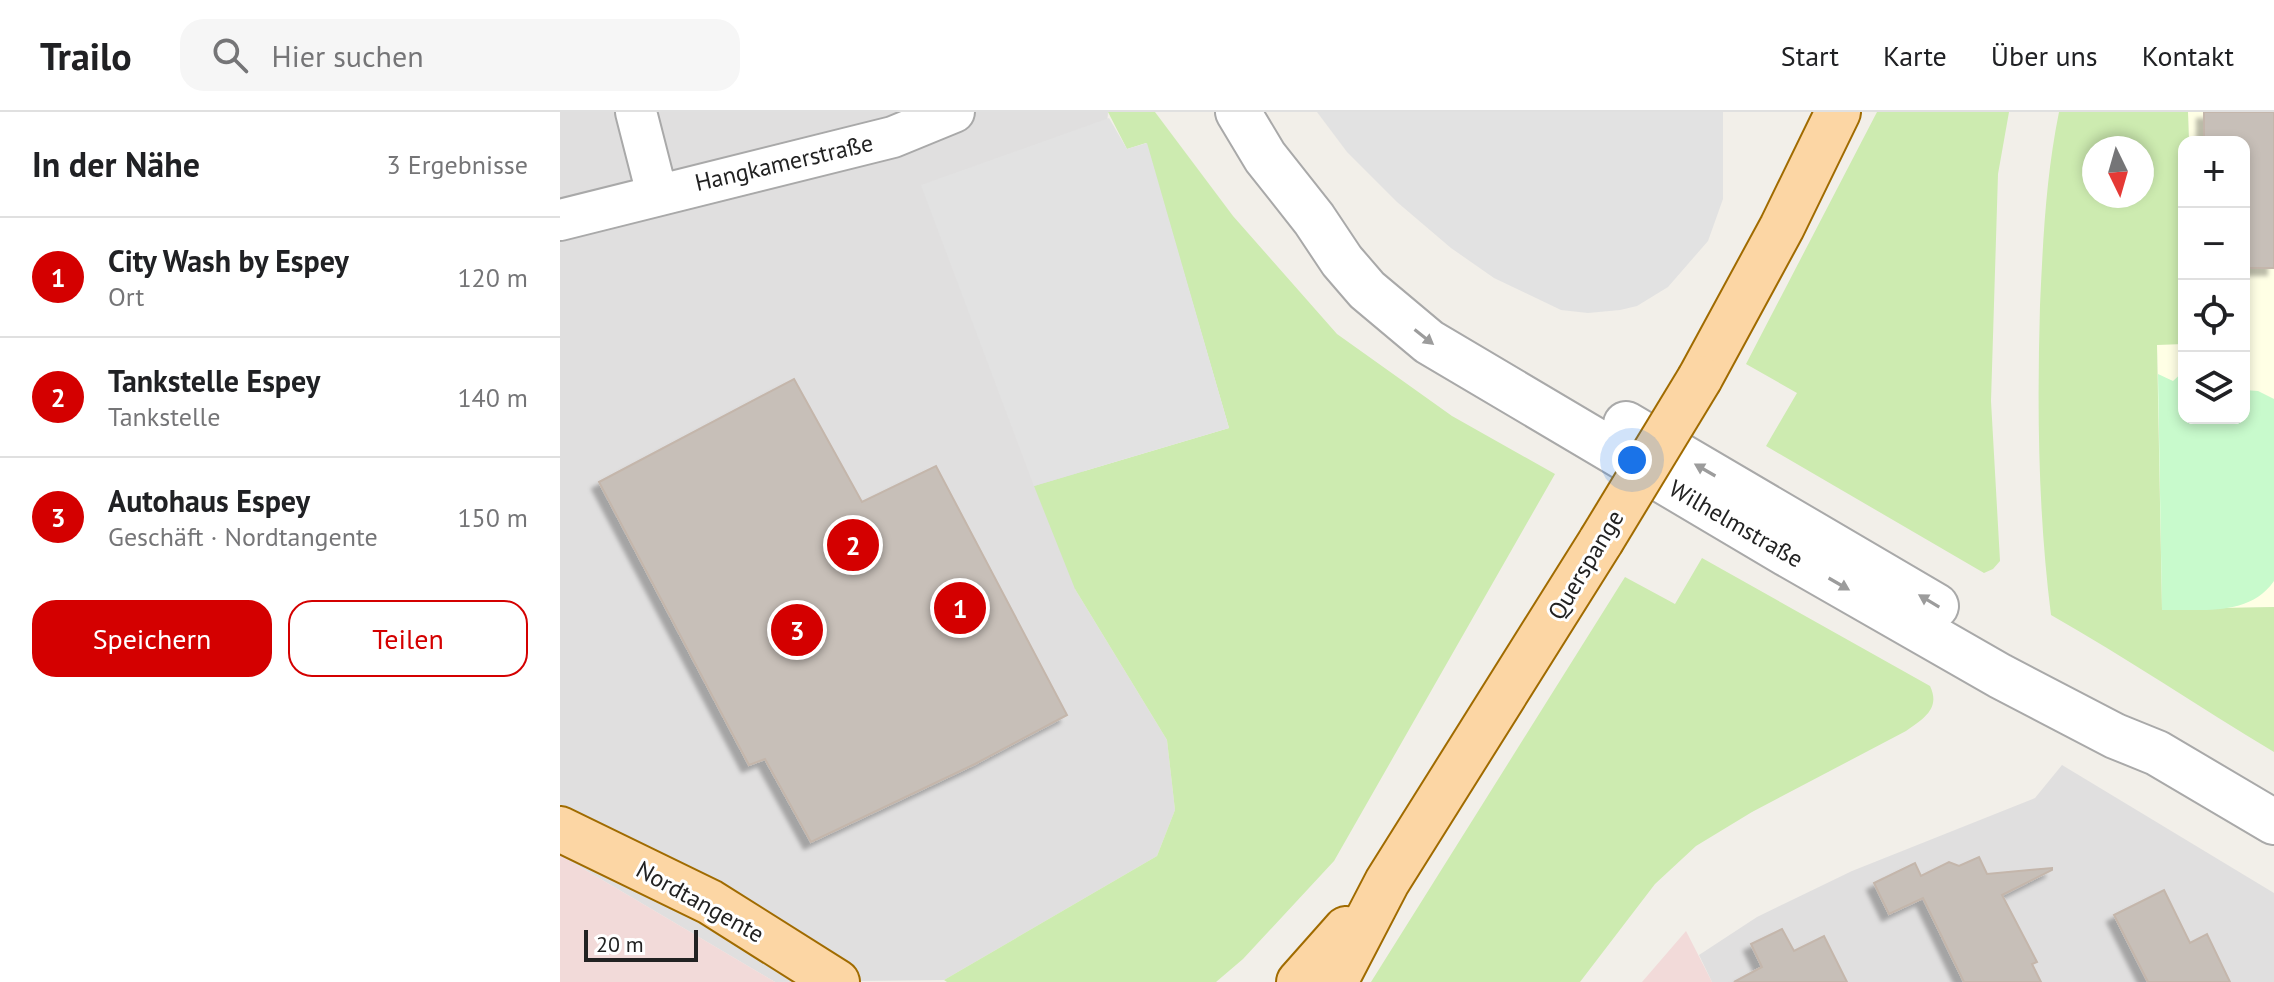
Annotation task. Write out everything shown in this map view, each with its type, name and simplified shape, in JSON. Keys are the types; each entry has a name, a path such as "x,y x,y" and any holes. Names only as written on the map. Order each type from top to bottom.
{"main road":[{"name":"Querspange","path":"1335,982 1387,882 1479,739 1700,378 1782,227 1838,112"},
{"name":"Nordtangente","path":"560,829 710,902 837,982"},
{"name":"Querspange","path":"1299,982 1387,882"}],"street":[{"path":"636,112 657,194"},
{"name":"Hangkamerstraße","path":"560,220 893,137 954,112"},
{"name":"Wilhelmstraße","path":"1238,112 1265,157 1314,219 1342,261 1367,290 1429,342 1774,547 2000,676 2115,736 2157,753 2274,822"}],"shaded area":[{"path":"560,112 1108,112 1075,589 1167,740 1175,810 1157,856 944,980 775,982 560,855"},
{"path":"1317,112 1723,112 1723,199 1708,241 1668,287 1637,306 1620,310 1588,313 1561,310 1494,278 1451,248 1397,202 1347,152"},
{"path":"2188,112 2274,112 2274,607 2162,610 2157,344 2178,344 2178,424 2250,424 2250,136 2189,136"},
{"path":"1109,118 1127,149 1147,143 1229,428 1034,486 921,185"},
{"path":"2062,765 2274,893 2274,982 1712,982 1699,955 1757,917 1852,871 2035,798"},
{"path":"560,855 775,982 560,982"},
{"path":"1686,931 1712,982 1642,982"}],"green space":[{"path":"1108,112 1155,112 1233,216 1337,334 1452,416 1555,474 1334,861 1243,959 1216,982 947,982 944,980 1157,856 1175,810 1167,740 1075,589 1034,486 1229,428 1146,143 1127,149"},
{"path":"1877,112 2009,112 1998,174 1991,401 2000,561 1984,573 1766,446 1797,393 1746,364"},
{"path":"2059,112 2188,112 2189,136 2178,136 2178,344 2157,345 2162,609 2274,607 2274,752 2051,615 2041,499 2039,382 2040,305 2048,184"},
{"path":"2158,374 2173,381 2178,376 2178,424 2250,424 2250,390 2274,399 2274,581 2264,593 2238,606 2208,610 2162,610"},
{"path":"1702,558 1930,686 1933,701 1928,713 1906,731 1752,812 1696,846 1655,884 1580,982 1371,982 1625,577 1675,604"}],"building":[{"path":"2204,112 2274,112 2274,268 2250,268 2250,136 2204,136"},
{"path":"794,379 862,502 936,466 1067,715 975,764 811,842 765,759 749,765 599,482"},
{"path":"1979,857 1987,874 2052,868 2002,895 2037,962 2032,964 2041,982 1964,982 1923,898 1889,914 1874,883 1915,863 1921,876 1949,862 1959,866"},
{"path":"2164,890 2190,943 2207,934 2230,982 2148,982 2114,915"},
{"path":"1782,929 1794,951 1824,936 1847,982 1734,982 1762,967 1751,944"}],"place":[{"name":"Tankstelle Espey","path":"853,545"},
{"name":"City Wash by Espey","path":"960,608"},
{"name":"Autohaus Espey","path":"797,630"}]}
